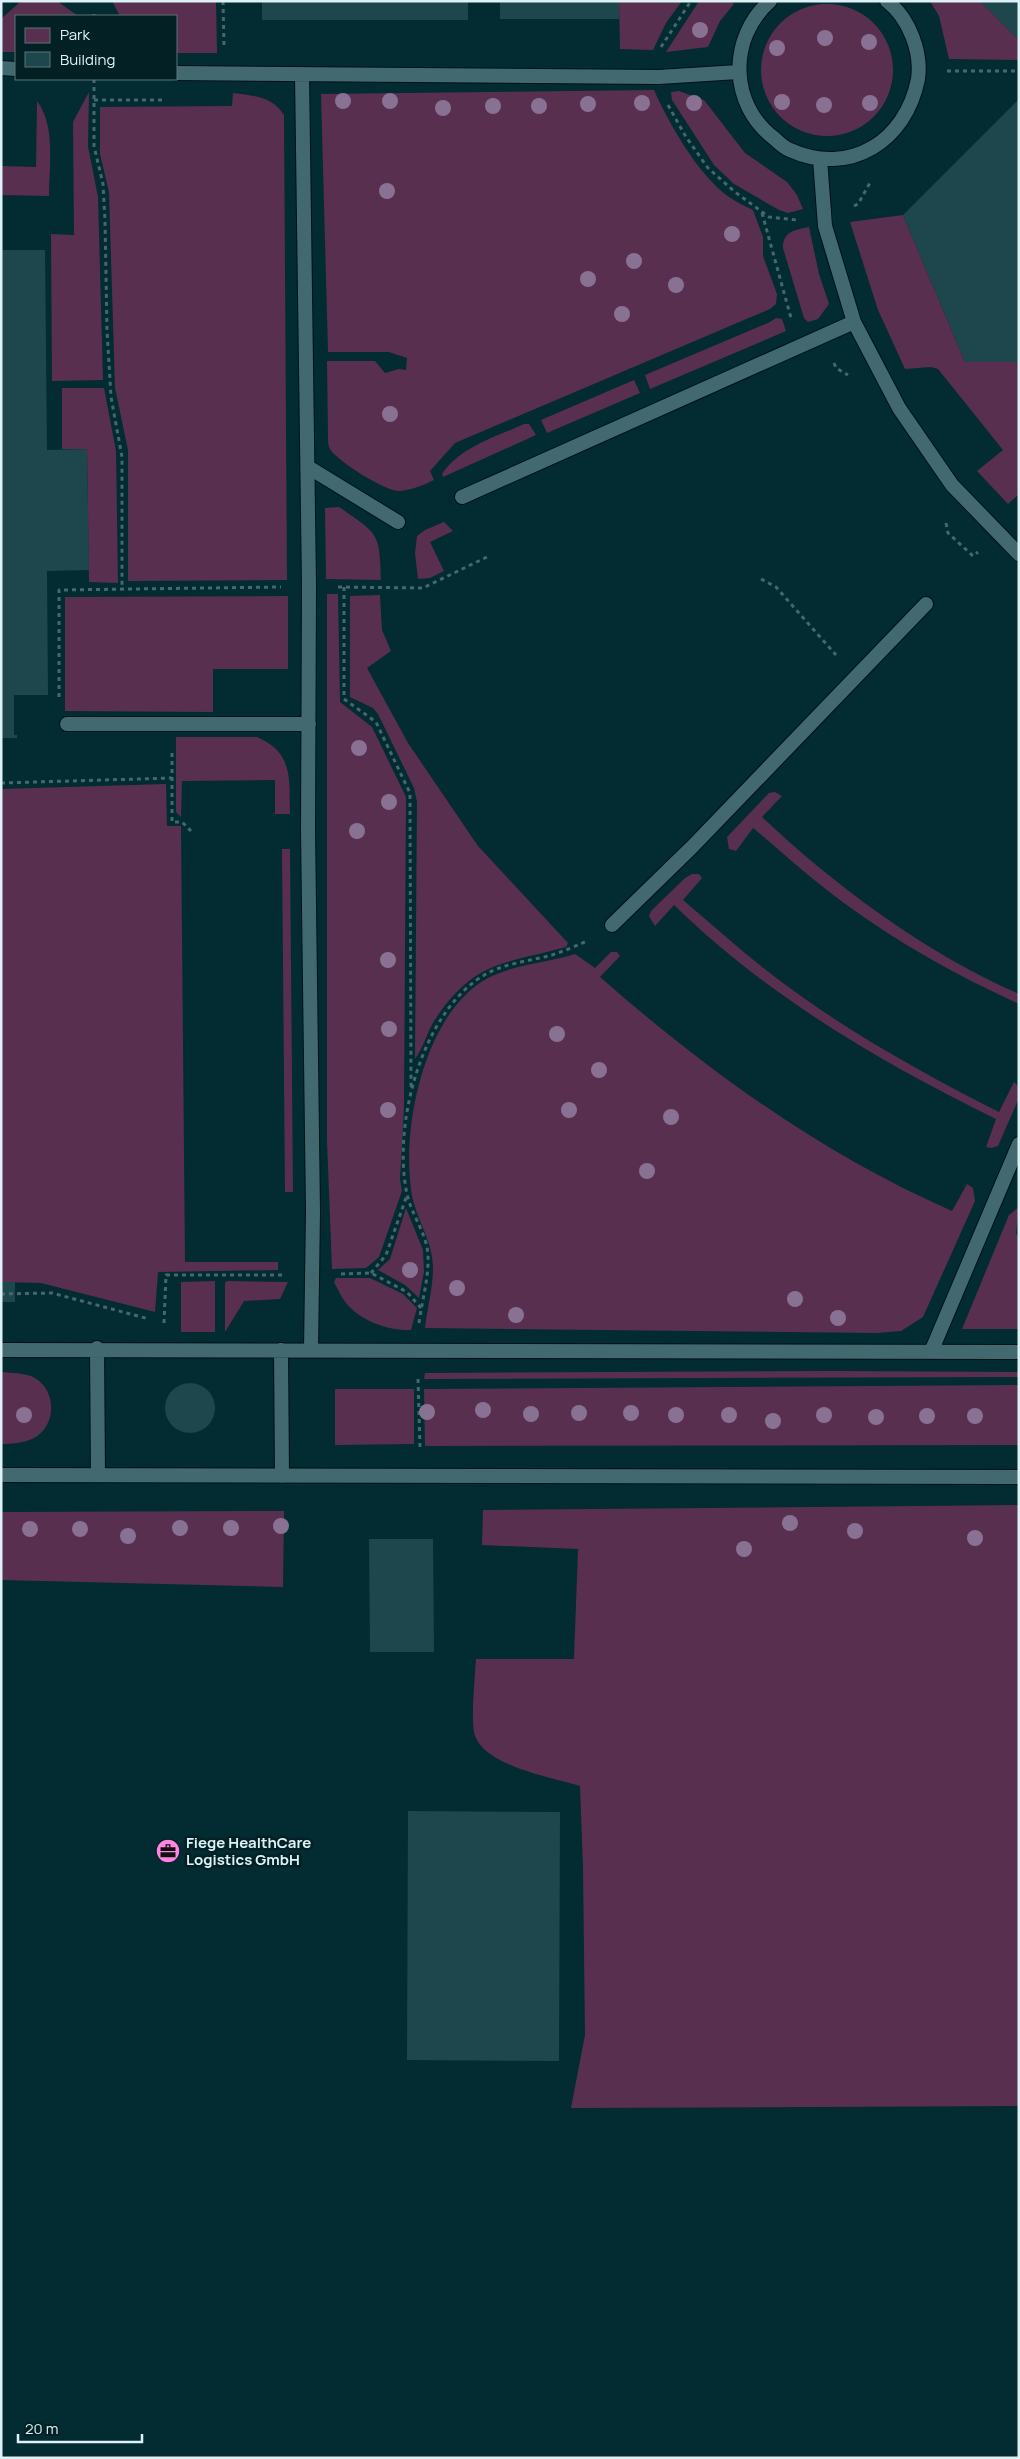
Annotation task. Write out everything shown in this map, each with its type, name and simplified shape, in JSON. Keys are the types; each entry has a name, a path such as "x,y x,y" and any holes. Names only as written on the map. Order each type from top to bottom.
{"lane":[{"path":"770,1 760,10 748,29 740,50 738,72 745,104 763,131 789,150 820,159 849,157 877,146 899,126 914,100 919,71 916,46 906,23 887,1"},
{"path":"1,68 15,69"},
{"path":"178,73 659,78 738,72"},
{"path":"302,74 309,586 313,1211 311,1350"},
{"path":"820,159 825,226 854,322 899,408 952,485 1019,554"},
{"path":"462,498 854,322"},
{"path":"308,467 398,522"},
{"path":"612,925 856,678 926,604"},
{"path":"68,724 309,724"},
{"path":"931,1352 1019,1144"},
{"path":"1,1350 98,1348 166,1351 416,1349 1019,1352"},
{"path":"98,1348 98,1475"},
{"path":"281,1350 282,1476"},
{"path":"1,1476 1019,1477"}],"path":[{"path":"919,71 1019,72"},
{"path":"94,80 94,146 103,184 105,220 106,330 111,397 122,457 122,590"},
{"path":"762,213 799,347"},
{"path":"68,724 59,724 59,590 309,586 424,588 490,556"},
{"path":"762,579 776,587 856,678"},
{"path":"344,587 344,699 376,722 410,793 411,1090 404,1148 407,1194 428,1253 427,1281 416,1349 420,1476"},
{"path":"172,723 172,822 182,822 191,831"},
{"path":"1,783 172,778"},
{"path":"411,1090 424,1049 437,1024 471,983 495,969 551,955 587,941 612,925"},
{"path":"371,1273 386,1255 407,1194"},
{"path":"1,1294 52,1293 164,1323"}],"green space":[{"path":"21,1 57,1 77,15 15,15 15,52 1,52 1,19"},
{"path":"112,1 216,1 217,53 178,53 178,15 119,15"},
{"path":"619,1 682,1 666,23 653,50 620,49"},
{"path":"699,1 731,1 734,4 720,21 708,47 666,52"},
{"path":"930,1 980,1 1019,40 1019,60 949,59 939,16"},
{"path":"827,4 840,5 852,9 874,23 888,45 892,57 892,83 888,95 874,117 852,131 840,135 827,136 814,135 802,131 780,117 766,95 762,83 761,70 762,57 766,45 780,23 802,9 814,5"},
{"path":"654,90 676,133 696,163 718,188 729,197 753,210 763,237 763,256 777,294 776,304 770,309 455,443 430,471 434,480 409,490 400,491 384,487 342,461 330,449 328,443 327,361 375,361 385,373 399,369 406,370 407,358 389,352 328,352 321,94"},
{"path":"679,91 704,100 745,153 787,182 797,195 803,209 788,213 779,210 734,184 714,165 672,100 671,92"},
{"path":"89,92 88,146 98,197 103,380 52,381 51,234 74,235 73,122"},
{"path":"233,93 268,100 284,115 287,580 128,581 128,450 115,388 109,192 100,154 100,107 232,106"},
{"path":"37,101 47,122 49,134 49,196 1,195 1,166 36,167"},
{"path":"903,215 965,362 1019,362 1019,494 1008,504 977,471 1003,450 938,369 931,367 905,369 878,310 850,222"},
{"path":"809,227 819,274 829,304 818,319 808,322 804,318 783,248 785,238 791,232"},
{"path":"776,318 782,319 786,331 650,389 645,375"},
{"path":"634,380 640,393 547,433 541,420"},
{"path":"62,388 104,388 116,451 118,583 89,582 87,449 62,449"},
{"path":"524,424 529,424 536,435 443,477 442,474 450,465 468,450 490,438"},
{"path":"339,507 362,523 374,536 380,552 381,580 326,579 325,508"},
{"path":"444,522 453,531 430,542 444,571 430,578 418,579 415,553 417,536 425,530"},
{"path":"327,594 338,594 340,702 372,727 406,797 404,1108 400,1179 402,1191 379,1257 366,1268 332,1269 327,1141"},
{"path":"380,595 382,630 391,651 367,668 408,743 478,846 568,943 566,947 493,967 464,985 450,999 436,1018 415,1059 417,802 414,788 378,714 373,708 350,697 350,596"},
{"path":"288,596 288,669 213,669 213,712 65,711 65,597"},
{"path":"176,737 257,737 269,743 278,751 287,768 290,789 290,814 275,814 275,780 182,781 181,817 176,812"},
{"path":"166,784 167,826 181,826 185,1262 278,1262 278,1270 158,1272 155,1312 41,1283 1,1282 1,789"},
{"path":"775,792 782,796 762,817 790,843 851,893 917,939 985,978 1019,994 1019,1004 951,970 886,932 832,894 753,828 736,851 729,849 727,837 769,793"},
{"path":"282,849 290,849 293,1192 285,1192"},
{"path":"692,874 699,874 702,878 683,900 770,973 834,1019 915,1068 999,1112 1014,1082 1018,1086 1019,1098 998,1146 986,1147 996,1119 910,1074 826,1025 747,969 674,905 655,926 649,916 651,911 685,878"},
{"path":"611,952 617,952 620,956 600,977 681,1045 767,1108 857,1163 952,1211 967,1184 973,1188 975,1201 923,1317 901,1331 877,1333 425,1328 432,1283 432,1257 413,1199 409,1163 410,1133 415,1103 423,1072 434,1043 448,1016 466,994 488,978 509,970 575,954 595,968"},
{"path":"1019,1207 1016,1234 1019,1235 1019,1329 962,1329 1009,1215"},
{"path":"406,1208 423,1250 424,1272 419,1298 405,1285 378,1270 390,1259"},
{"path":"336,1278 370,1278 403,1294 417,1308 411,1330 384,1327 359,1315 346,1303 334,1282"},
{"path":"215,1281 215,1332 181,1332 181,1282"},
{"path":"227,1281 288,1282 280,1299 244,1301 225,1332 225,1283"},
{"path":"1,1372 31,1376 42,1384 48,1392 51,1410 50,1419 40,1434 32,1439 1,1444"},
{"path":"1019,1372 1019,1377 424,1379 425,1373"},
{"path":"1019,1385 1019,1445 425,1446 424,1389"},
{"path":"335,1389 414,1389 414,1444 335,1445"},
{"path":"1019,1505 1019,2106 571,2108 585,2035 580,1786 519,1768 503,1762 490,1754 479,1744 474,1732 473,1716 476,1659 574,1659 578,1549 482,1545 483,1510"},
{"path":"284,1511 283,1587 1,1580 1,1512"}],"building":[{"path":"262,1 468,1 468,20 262,20"},
{"path":"500,1 619,1 619,19 500,19"},
{"path":"980,1 1019,1 1019,40"},
{"path":"1019,99 1019,362 965,362 903,215"},
{"path":"1,250 45,250 47,450 87,449 89,570 47,571 48,695 14,695 14,735 17,735 17,738 1,738"},
{"path":"1,1282 15,1282 15,1302 1,1302"},
{"path":"185,1383 195,1383 208,1390 215,1403 215,1413 208,1426 195,1433 185,1433 176,1429 169,1422 165,1413 165,1403 169,1394 176,1387"},
{"path":"369,1539 433,1539 434,1652 370,1652"},
{"path":"408,1811 560,1812 559,2061 407,2060"}],"place":[{"name":"Fiege HealthCare Logistics GmbH","path":"168,1851"}]}
